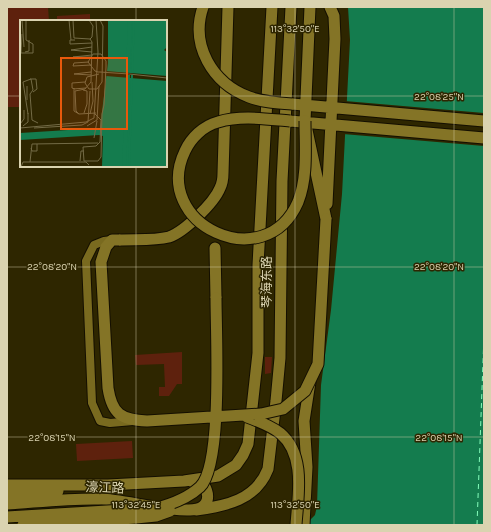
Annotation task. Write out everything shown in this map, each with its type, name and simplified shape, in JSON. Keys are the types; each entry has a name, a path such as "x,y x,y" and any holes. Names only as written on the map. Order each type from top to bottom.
{"main road":[{"path":"204,7 200,19 200,34 203,54 208,64 231,88 250,97 278,103 484,121"},
{"path":"228,7 223,173 221,187 215,197 193,220 172,236 161,238 112,240 106,247 101,262 110,402 114,409 125,418 135,421 261,414 283,409 299,398 310,382 318,364 320,351 335,38 334,16 330,7"},
{"name":"琴海东路","path":"184,481 218,476 226,472 236,465 248,444 258,353 258,265 272,7"},
{"name":"琴海东路","path":"196,510 227,505 241,499 256,488 264,479 268,469 280,358 282,196 291,7"},
{"path":"310,7 305,121 305,128 305,142 304,171 302,188 294,210 284,222 266,235 255,238 239,239 211,231 194,218 184,201 180,191 180,166 190,142 204,128 216,122 229,119 254,118 298,122 305,122 313,123 336,125 352,126 484,138"},
{"path":"305,121 326,219"},
{"path":"23,525 156,516 176,509 187,501 200,486 210,467 215,434 215,248"},
{"path":"304,525 307,467 304,421 310,382"},
{"path":"242,415 279,432 290,445 298,464 299,473 296,525"},
{"path":"7,485 108,485 184,481 198,482 204,485 208,491 208,500 205,505 196,510"},
{"path":"30,498 108,485"},
{"path":"7,517 156,508 175,503 200,486"},
{"name":"濠江路","path":"7,494 30,498 101,499 168,508 196,510"},
{"name":"濠江路","path":"7,504 30,498"}],"street":[{"path":"112,240 94,245 86,261 92,403 100,421 110,423 135,421"}],"shaded area":[{"path":"348,7 484,7 484,525 305,525 315,515 317,506 321,385 331,310 342,194 350,40"}],"pier":[{"path":"345,101 484,113 484,146 343,134"}],"building":[{"path":"7,7 48,7 49,20 20,20 20,107 7,107"},
{"path":"90,14 90,20 57,20 57,16"},
{"path":"182,352 182,384 177,384 169,396 159,396 159,387 165,387 164,364 136,365 135,355"},
{"path":"265,357 272,357 271,373 265,374"},
{"path":"132,441 133,458 77,461 76,444"}],"ferry route":[{"path":"477,525 484,335"}]}
